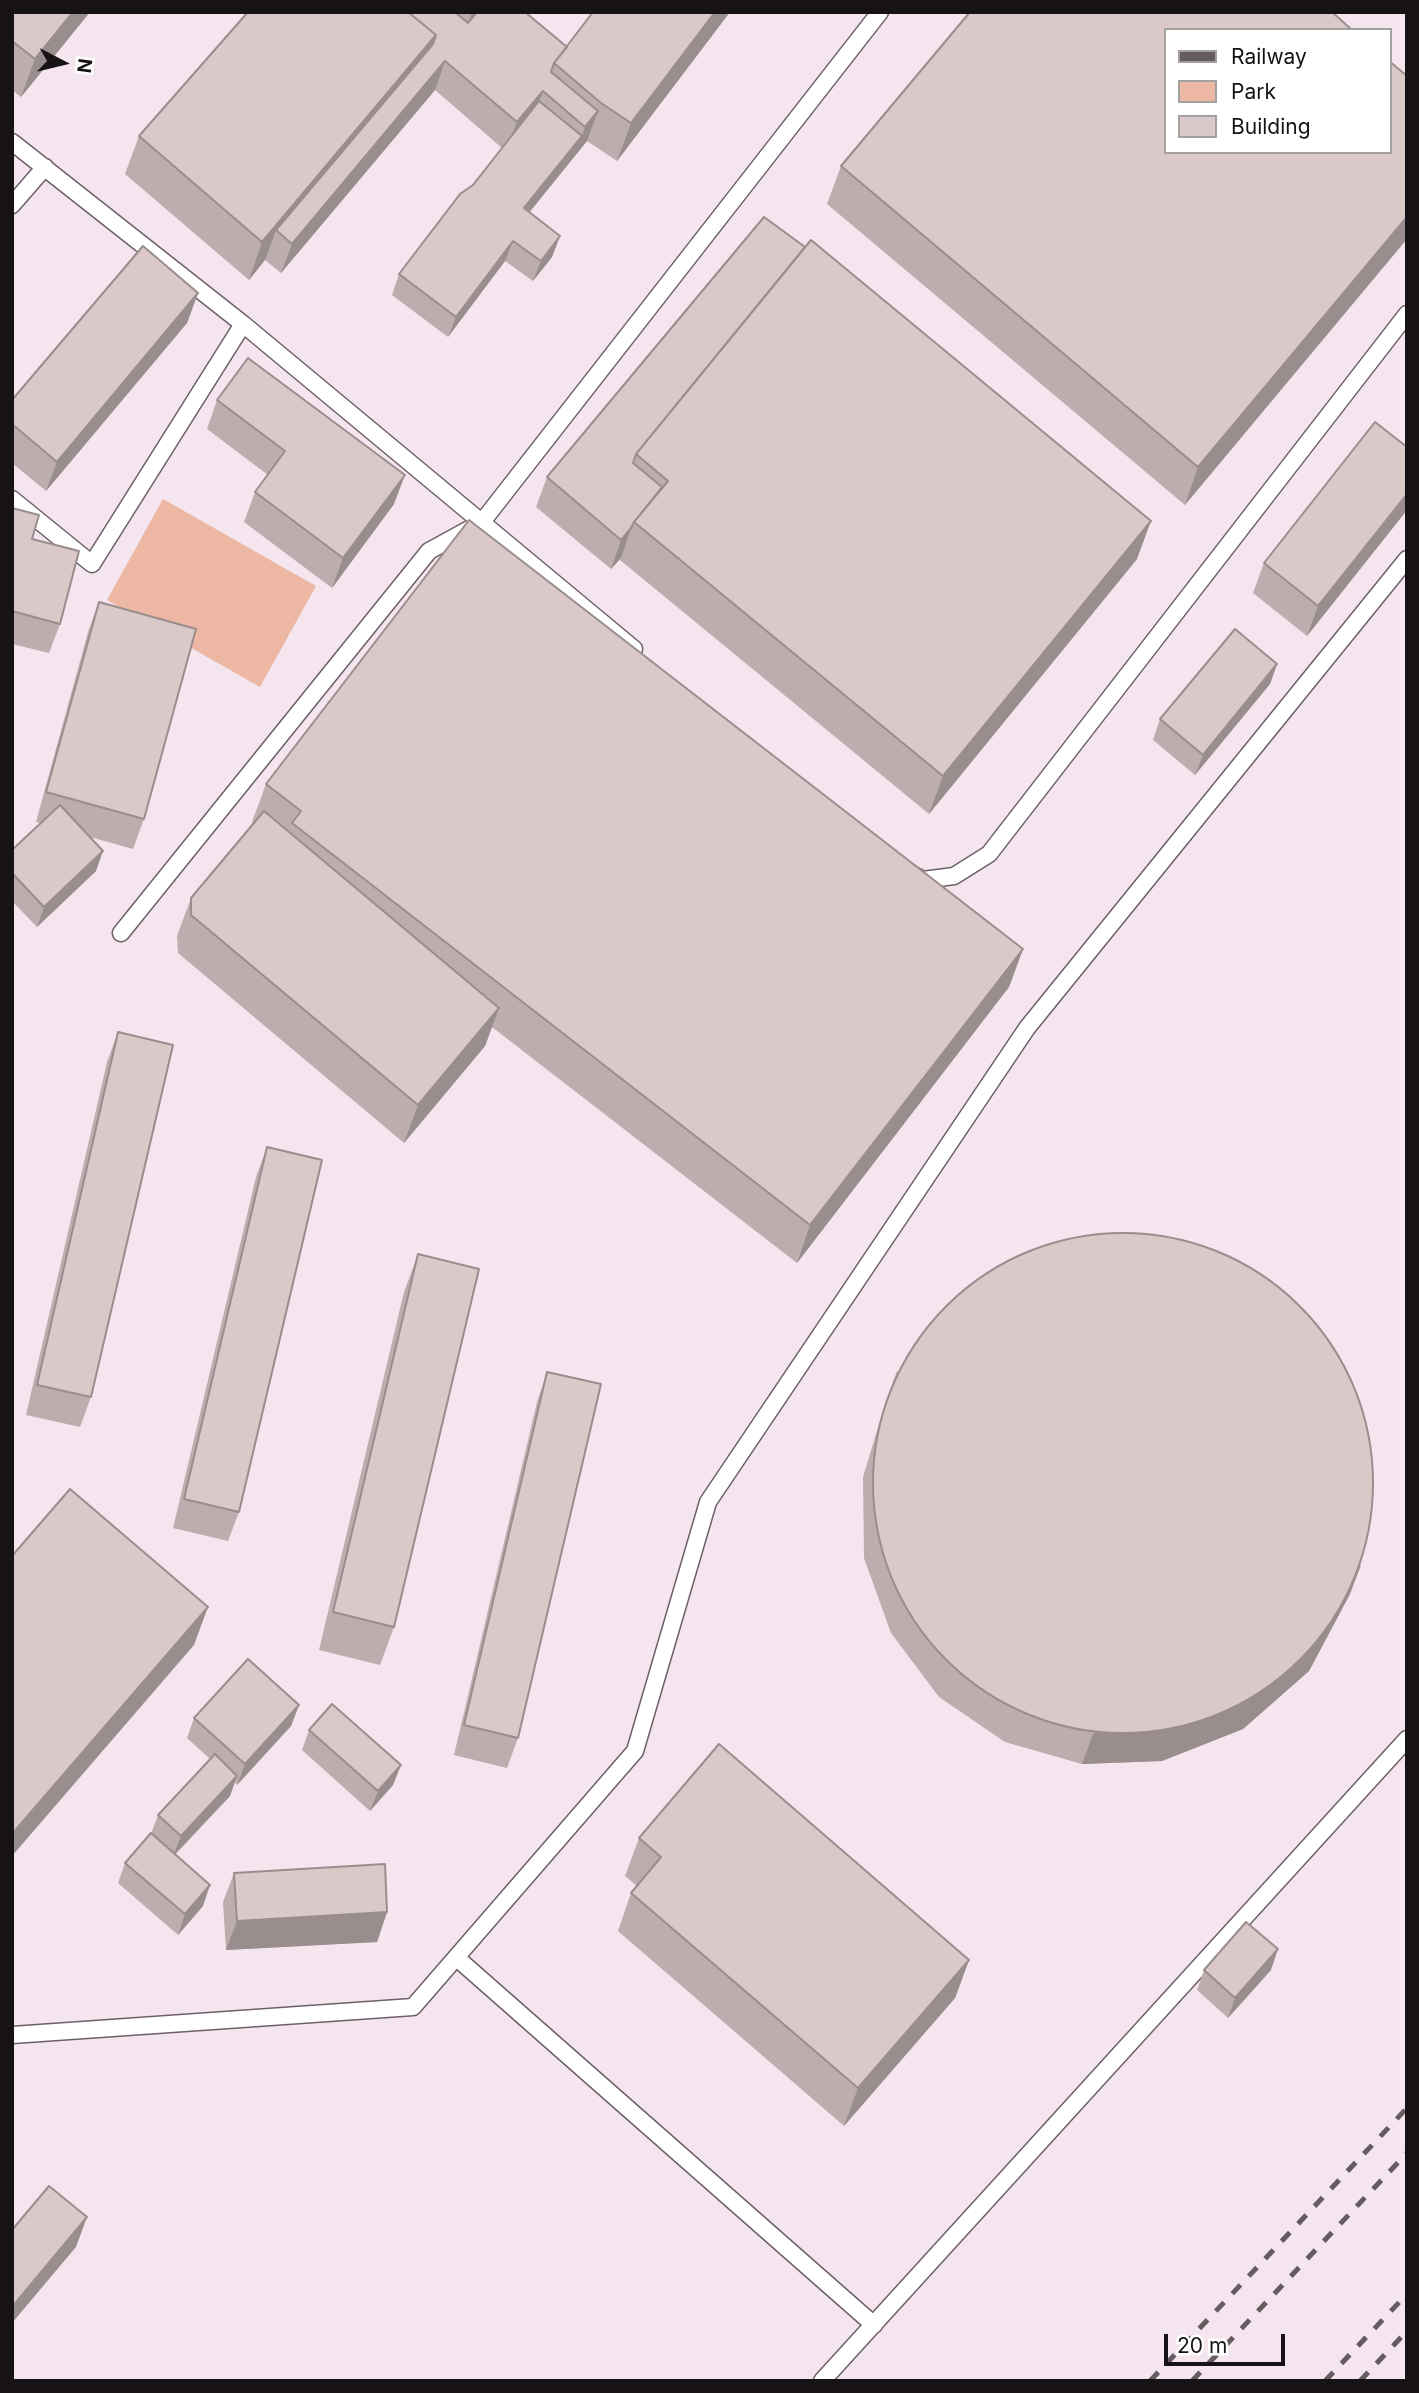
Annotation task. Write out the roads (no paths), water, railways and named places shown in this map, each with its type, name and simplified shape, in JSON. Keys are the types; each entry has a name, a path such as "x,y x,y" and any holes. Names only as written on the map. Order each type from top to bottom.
{"lane":[{"path":"121,933 429,551 482,522 880,12"},
{"path":"12,142 243,324 652,664"},
{"path":"12,205 45,167"},
{"path":"897,867 923,880 954,876 989,854 1407,314"},
{"path":"12,499 92,564 243,324"},
{"path":"12,2035 413,2007 635,1751 708,1502 1027,1028 1407,559"},
{"path":"822,2381 1407,1739"},
{"path":"457,1959 874,2325"}],"railway":[{"path":"1150,2381 1407,2108"},
{"path":"1192,2381 1407,2153"},
{"path":"1325,2381 1407,2294"},
{"path":"1360,2381 1407,2331"}]}
